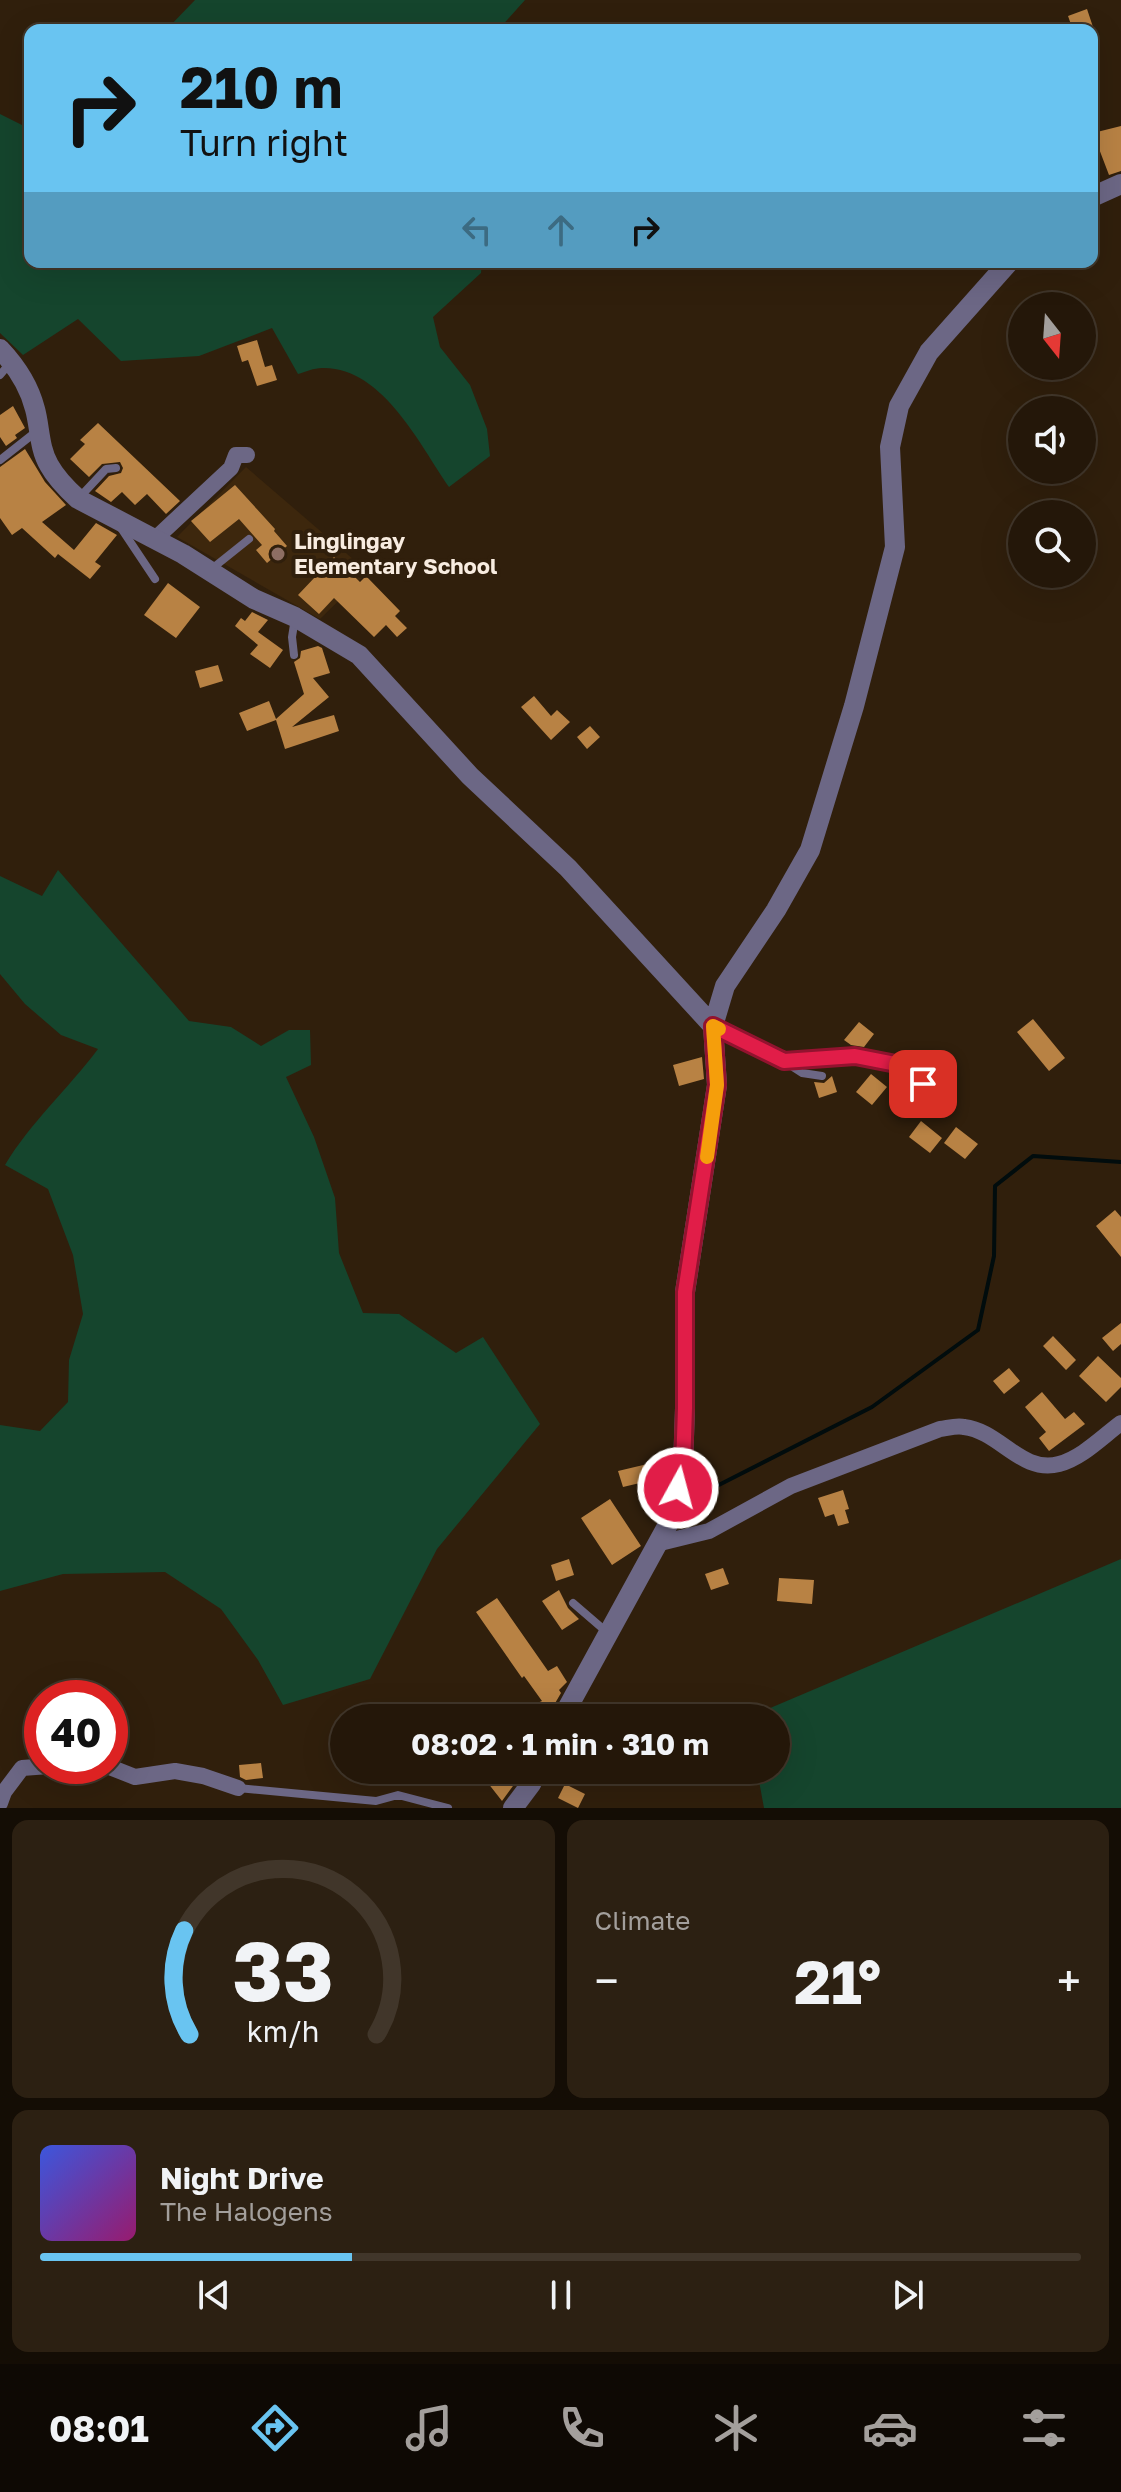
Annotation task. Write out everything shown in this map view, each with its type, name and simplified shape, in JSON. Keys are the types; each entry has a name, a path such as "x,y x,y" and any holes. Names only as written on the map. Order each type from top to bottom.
{"street":[{"path":"1098,194 1121,184"},
{"path":"570,1704 671,1519 683,1467 685,1292 717,1085 713,1026 725,986 776,910 810,850 854,706 895,547 890,447 899,406 929,352 1004,268"},
{"path":"4,362 22,374 35,409 48,463 63,485 78,499 183,554 254,599 295,617 359,655 470,776 568,868 713,1026 784,1061 855,1056 896,1064 941,1098"},
{"path":"155,539 231,468 236,455 247,455"},
{"path":"656,1544 709,1531 791,1486 940,1429 963,1426 982,1432 1033,1465 1059,1464 1082,1453 1121,1423"},
{"path":"0,1803 4,1792 24,1768"},
{"path":"128,1774 135,1777 175,1771 203,1776 238,1788"},
{"path":"513,1808 531,1784"}],"lane":[{"path":"0,460 38,430"},
{"path":"78,499 106,469 116,468"},
{"path":"117,521 155,579"},
{"path":"208,572 249,539"},
{"path":"294,655 292,637 295,617"},
{"path":"784,1061 802,1073 822,1076"},
{"path":"573,1603 609,1635"},
{"path":"238,1788 376,1801 398,1795 448,1808"}],"shaded area":[{"name":"Linglingay Elementary School","path":"246,467 368,572 320,619 177,537"}],"green space":[{"path":"195,0 525,0 503,24 172,24"},
{"path":"0,114 24,126 24,268 481,268 481,273 433,317 440,347 470,385 487,429 490,456 449,487 412,430 381,394 363,380 343,371 319,368 298,374 272,328 199,356 121,361 78,319 23,355 0,333"},
{"path":"58,870 189,1021 231,1027 261,1046 289,1030 310,1030 311,1065 286,1077 314,1137 335,1198 339,1253 363,1313 399,1314 456,1353 483,1337 540,1424 437,1549 370,1679 283,1705 258,1660 221,1609 165,1572 63,1574 0,1591 0,1425 40,1431 68,1402 69,1360 83,1314 73,1255 48,1189 5,1165 98,1049 61,1035 25,1004 0,974 0,876 42,896"},
{"path":"1121,1559 1121,1808 764,1808 760,1784 790,1784 790,1704 780,1704"}],"building":[{"path":"1087,9 1092,24 1071,24 1068,16"},
{"path":"1121,126 1121,171 1109,175 1098,146 1098,132"},
{"path":"257,340 265,367 272,365 277,380 257,386 248,360 242,362 237,346"},
{"path":"13,406 25,428 6,446 0,437 0,415"},
{"path":"98,423 180,501 166,514 147,494 135,505 122,492 111,502 95,491 109,476 121,473 123,468 120,462 102,464 89,477 70,459 85,444 80,440"},
{"path":"25,449 45,482 66,505 42,522 74,550 96,523 117,535 95,562 101,566 90,579 58,554 55,558 22,528 12,535 0,518 0,467"},
{"path":"235,485 287,546 267,563 256,550 262,545 239,519 210,542 191,521"},
{"path":"334,557 360,582 366,576 400,611 395,616 407,628 397,637 386,625 374,637 334,598 319,614 298,595"},
{"path":"168,583 200,607 176,638 144,615"},
{"path":"252,612 268,620 258,632 283,650 270,668 250,654 258,645 235,626 241,618 245,621"},
{"path":"318,646 322,648 330,673 313,678 329,697 292,727 334,715 339,731 285,749 276,720 247,731 239,713 269,701 276,719 304,694 294,662 300,658 301,651"},
{"path":"218,665 223,681 200,688 195,671"},
{"path":"534,696 551,716 557,710 570,722 551,740 521,707"},
{"path":"590,726 600,737 587,749 577,737"},
{"path":"1033,1019 1065,1058 1049,1071 1017,1032"},
{"path":"859,1022 874,1034 864,1047 851,1045 844,1040"},
{"path":"702,1057 704,1079 679,1086 673,1065"},
{"path":"871,1074 887,1087 872,1105 856,1092"},
{"path":"832,1076 837,1092 819,1098 814,1082 824,1083"},
{"path":"913,1089 929,1102 918,1116 902,1103"},
{"path":"921,1121 942,1138 930,1153 909,1137"},
{"path":"956,1127 978,1144 965,1159 944,1143"},
{"path":"1115,1210 1121,1217 1121,1257 1096,1226"},
{"path":"1121,1323 1121,1344 1113,1351 1102,1338"},
{"path":"1053,1336 1076,1360 1066,1370 1043,1346"},
{"path":"1098,1356 1121,1378 1121,1387 1106,1402 1079,1376"},
{"path":"1009,1368 1020,1381 1004,1394 993,1381"},
{"path":"1042,1392 1065,1419 1074,1412 1085,1424 1049,1451 1039,1438 1046,1432 1025,1407"},
{"path":"656,1462 661,1478 623,1487 618,1471"},
{"path":"843,1490 849,1509 845,1510 849,1523 838,1526 834,1514 825,1517 818,1498"},
{"path":"610,1499 641,1546 612,1565 581,1518"},
{"path":"569,1559 574,1575 556,1581 551,1565"},
{"path":"723,1568 729,1584 711,1590 705,1574"},
{"path":"779,1578 814,1580 812,1604 777,1601"},
{"path":"559,1590 568,1608 579,1619 562,1630 542,1601"},
{"path":"497,1598 548,1671 557,1666 567,1682 559,1690 561,1693 555,1704 535,1704 542,1701 476,1612"},
{"path":"261,1763 263,1778 246,1780 240,1777 239,1765"},
{"path":"489,1784 514,1784 502,1801"},
{"path":"565,1784 585,1794 578,1808 558,1798"}],"waterway":[{"path":"703,1493 872,1407 978,1330 994,1256 995,1186 1033,1156 1121,1162"}],"slow traffic":[{"path":"707,1157 717,1085 713,1026 719,1029"}],"place":[{"name":"Linglingay Elementary School","path":"278,554"}],"route":[{"path":"678,1488 683,1467 685,1292 704,1185 717,1085 713,1026 784,1061 855,1056 896,1064 923,1084"}]}
